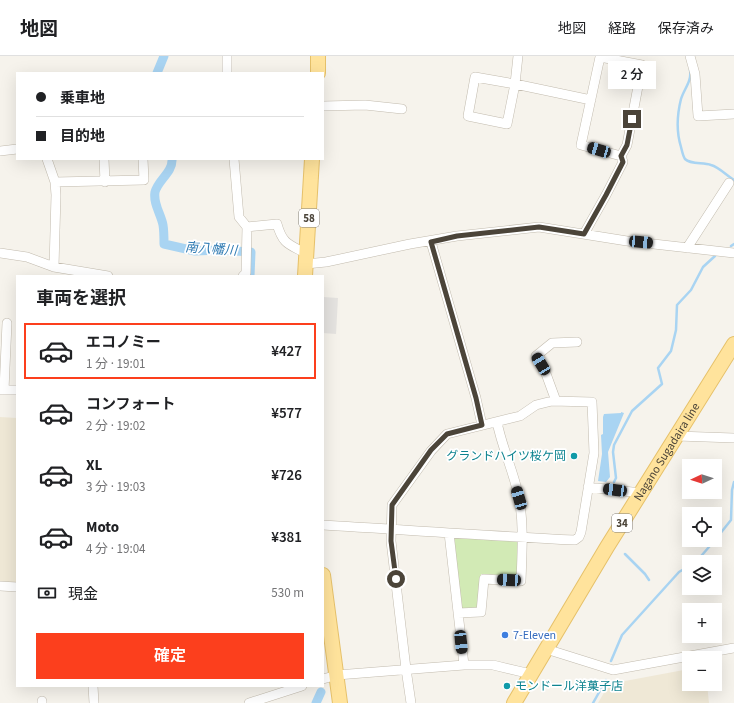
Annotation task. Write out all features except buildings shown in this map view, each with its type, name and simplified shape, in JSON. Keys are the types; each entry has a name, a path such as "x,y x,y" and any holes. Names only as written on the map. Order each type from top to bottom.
{"main road":[{"path":"318,56 318,72"},
{"name":"58","path":"306,265 312,160"},
{"name":"Nagano Sugadaira line","path":"514,703 641,493 734,344"},
{"path":"324,591 325,607 337,675 340,703"}],"street":[{"path":"227,56 227,72"},
{"path":"518,56 515,84 507,124 468,116 475,77 515,84 591,100"},
{"path":"584,234 623,162 621,156 627,145 642,66 598,56 591,100 581,145 621,156"},
{"path":"690,56 695,74 698,116 734,114"},
{"path":"324,106 365,105 402,109"},
{"path":"0,151 16,149"},
{"path":"47,160 55,182 56,195 54,267"},
{"path":"104,160 105,182"},
{"path":"55,182 144,180 143,160"},
{"path":"234,160 239,216 247,227 246,274 244,275"},
{"path":"687,248 729,183"},
{"path":"247,227 277,224 285,242 306,265 457,236 539,227 627,241 734,252"},
{"path":"431,242 476,398 482,425"},
{"path":"0,252 27,257 54,267 102,275"},
{"path":"6,323 3,341 2,390 16,390"},
{"path":"556,401 545,371 536,356 552,343 578,342"},
{"path":"324,525 392,529 449,533 575,540 579,537 594,452 592,402 556,401 536,405 520,416 447,434 431,450 392,505 392,529 391,541 411,703"},
{"path":"458,613 481,612 484,579 522,581 522,537 519,498 499,434 497,422"},
{"path":"677,436 734,438"},
{"path":"588,487 641,493"},
{"path":"449,533 464,665"},
{"path":"0,586 16,587"},
{"path":"546,649 613,670 734,648"},
{"path":"324,679 337,675 464,665 494,665 531,674"},
{"path":"93,687 94,703"},
{"path":"249,703 299,687"}],"shaded area":[{"path":"324,297 338,298 336,334 324,333"},
{"path":"0,417 16,418 16,583 0,583"},
{"path":"682,670 682,691 708,691 709,703 598,703 609,684"}],"green space":[{"path":"453,538 519,541 518,576 481,574 478,608 460,609"}],"water":[{"path":"624,413 608,452 610,477 606,482 598,481 602,454 601,435 603,434 604,414"}],"waterway":[{"name":"南八幡川","path":"157,72 164,56"},
{"path":"690,70 690,78 681,99 678,117 678,135 685,159 694,163 714,166 734,180"},
{"name":"南八幡川","path":"172,160 172,164 168,172 155,192 156,205 163,225 164,244 195,251 219,250 251,252 250,275"},
{"path":"614,482 616,478 613,452 614,445 632,411 662,384 658,368 671,351 676,330 677,305 691,290 703,267 715,256"},
{"path":"722,531 731,520 732,490 734,482"},
{"path":"702,555 709,547"},
{"path":"625,554 649,580"},
{"path":"611,661 622,635 682,570"},
{"path":"593,703 606,680"},
{"name":"南八幡川","path":"316,703 321,692"}],"place":[{"name":"グランドハイツ桜ケ岡","path":"574,456"},
{"name":"7-Eleven","path":"505,635"},
{"name":"モンドール洋菓子店","path":"507,686"}],"route":[{"path":"396,579 391,541 392,505 431,450 447,434 482,425 476,398 431,242 457,236 539,227 584,234 623,162 621,156 627,145 632,119"}]}
